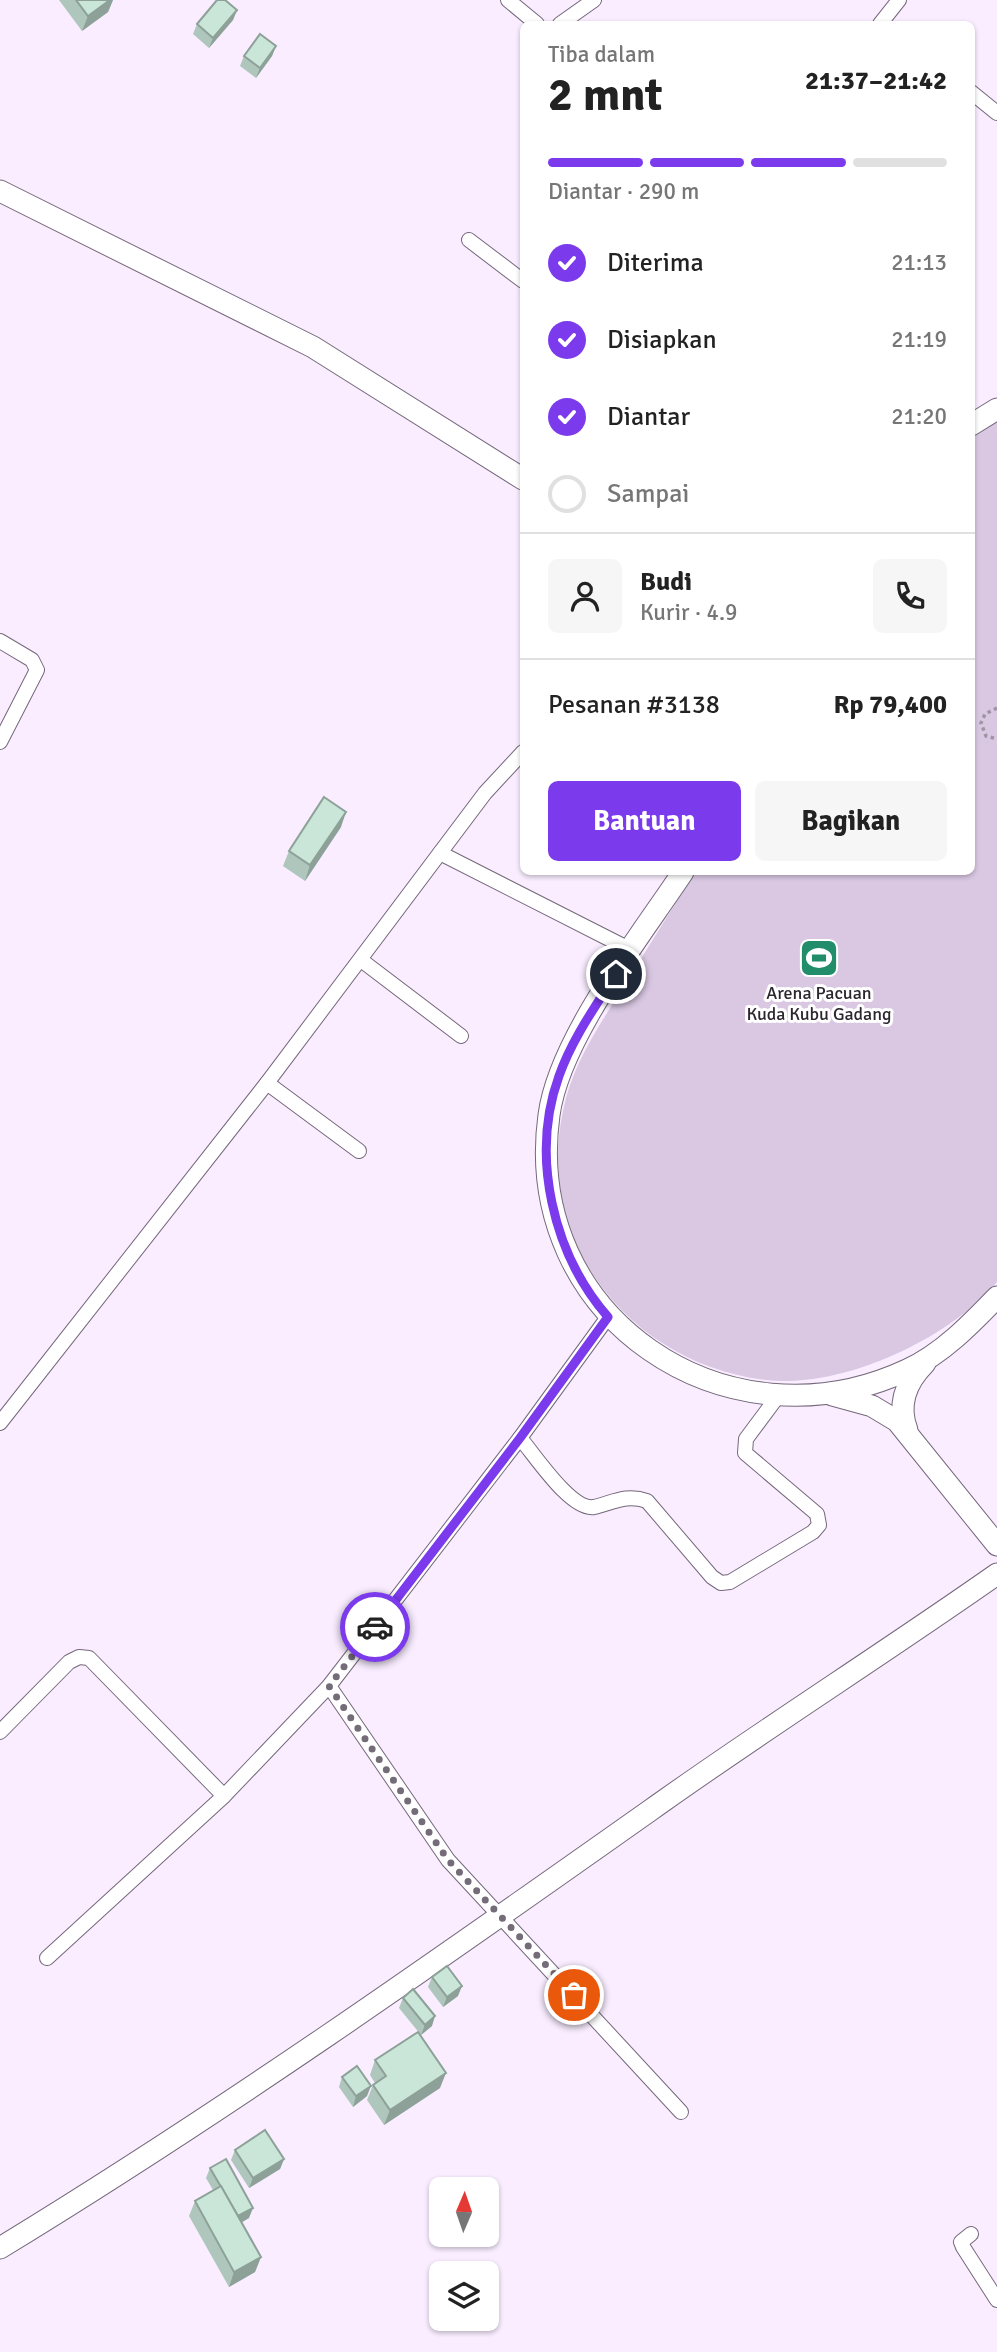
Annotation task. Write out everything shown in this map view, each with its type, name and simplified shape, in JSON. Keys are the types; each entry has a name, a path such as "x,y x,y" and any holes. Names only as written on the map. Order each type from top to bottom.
{"street":[{"path":"508,0 533,21"},
{"path":"564,21 594,0"},
{"path":"885,21 898,0"},
{"path":"975,95 997,113"},
{"path":"0,191 313,347 520,476"},
{"path":"469,240 520,279"},
{"path":"975,423 997,409"},
{"path":"0,641 32,660 37,670 0,742"},
{"path":"0,1423 267,1083 485,793 520,755"},
{"path":"440,853 631,950"},
{"path":"681,875 631,950 566,1057 553,1094 547,1135 548,1176 565,1244 592,1299 608,1317 650,1349 697,1376 724,1386 778,1396 822,1394 881,1380 932,1356"},
{"path":"361,960 461,1036"},
{"path":"267,1083 359,1151"},
{"path":"907,1430 902,1410 906,1391 919,1369 997,1297"},
{"path":"47,1958 224,1796 329,1686 520,1438 608,1317"},
{"path":"822,1394 872,1406 907,1430 997,1545"},
{"path":"520,1438 575,1504 590,1508 634,1496 647,1501 712,1577 720,1583 730,1582 813,1532 819,1525 817,1514 745,1453 746,1439 778,1396"},
{"path":"0,2248 150,2156 503,1917 664,1801 996,1579"},
{"path":"0,1732 73,1658 89,1658 224,1796"},
{"path":"329,1686 448,1860 681,2112"},
{"path":"971,2235 961,2242 997,2300"}],"path":[{"path":"997,708 985,714 981,723 986,736 997,739"}],"shaded area":[{"name":"Arena Pacuan Kuda Kubu Gadang","path":"997,417 997,1282 951,1323 892,1356 860,1368 796,1381 766,1380 718,1370 675,1350 636,1324 604,1290 580,1251 564,1207 558,1160 567,1094 579,1062 595,1032 693,875 975,875 975,431"}],"building":[{"path":"76,0 110,0 88,16"},
{"path":"217,0 225,0 237,10 213,38 197,24"},
{"path":"260,34 276,46 260,68 244,56"},
{"path":"324,797 346,812 310,865 289,851"},
{"path":"447,1966 462,1986 447,1997 432,1977"},
{"path":"413,1989 435,2016 425,2025 403,1998"},
{"path":"418,2032 446,2073 390,2110 373,2085 386,2076 375,2060"},
{"path":"357,2066 371,2086 356,2096 342,2077"},
{"path":"265,2130 284,2159 253,2178 235,2150"},
{"path":"226,2159 253,2208 238,2216 210,2168"},
{"path":"221,2186 261,2257 234,2272 195,2201"}],"way so far":[{"path":"375,1627 329,1686 448,1860 574,1995"}],"place":[{"name":"Arena Pacuan Kuda Kubu Gadang","path":"819,958"}],"route":[{"path":"375,1627 520,1438 608,1317 592,1299 565,1244 552,1199 546,1154 553,1094 566,1057 616,974"}]}
